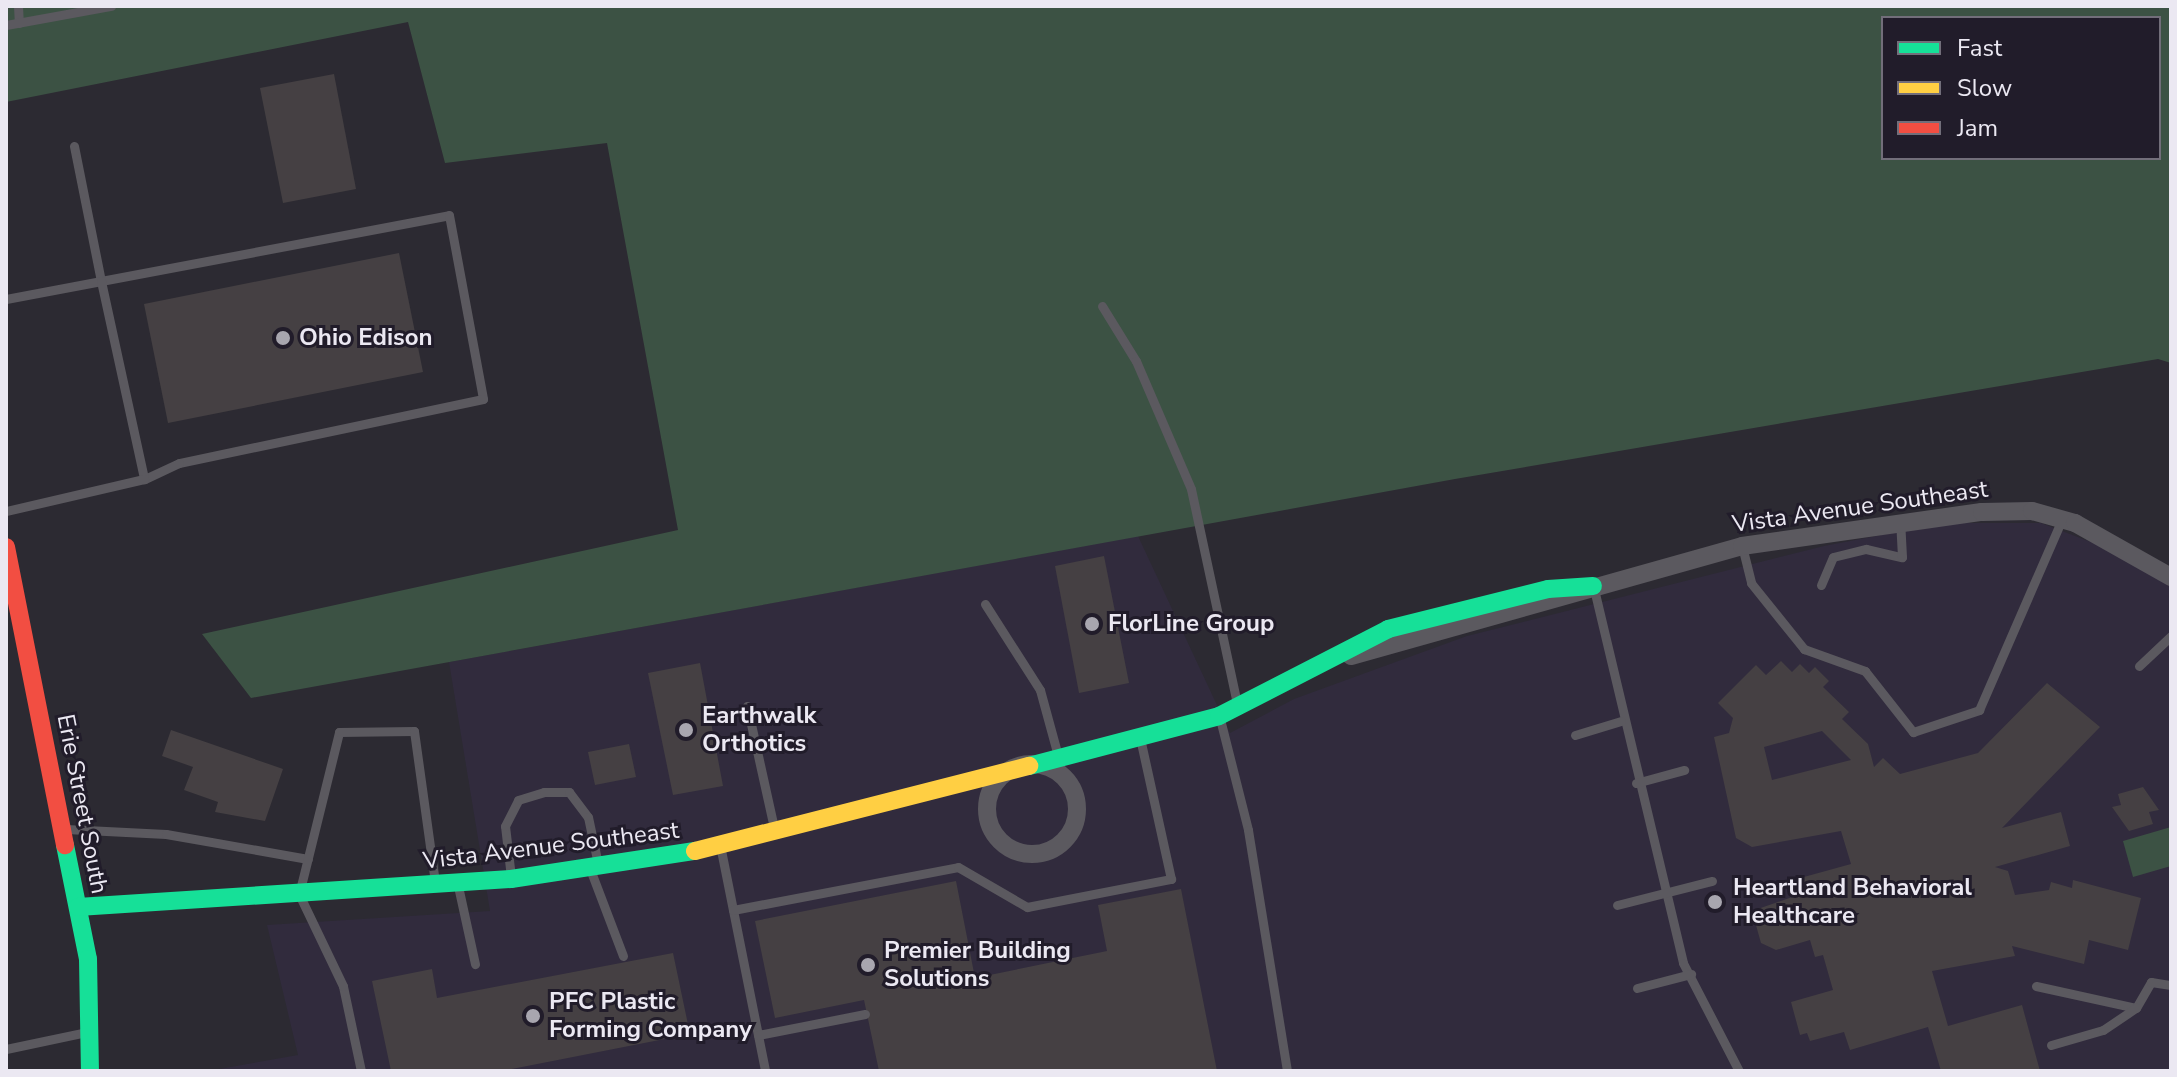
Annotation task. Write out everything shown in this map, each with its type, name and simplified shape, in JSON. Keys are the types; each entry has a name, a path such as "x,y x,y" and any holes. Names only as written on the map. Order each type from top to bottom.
{"street":[{"name":"Vista Avenue Southeast","path":"78,907 511,879 721,847 776,835 1019,766 1219,716 1388,629 1548,589 1593,586 1742,546 1900,520 2010,510 2062,519 2171,577"},
{"name":"Erie Street South","path":"6,547 78,907 94,1031 90,1071"},
{"name":"Vista Avenue Southeast","path":"1019,766 1049,767 1072,788 1071,832 1048,852 1006,847 988,824 995,782 1019,766"}],"lane":[{"path":"18,6 19,23"},
{"path":"6,25 111,6"},
{"path":"74,146 144,479"},
{"path":"6,299 449,215 483,399 179,463 144,479 6,511"},
{"path":"1102,306 1136,361 1191,489 1237,706"},
{"path":"1742,546 1751,583 1804,649 1865,671 1913,732 1979,710 2062,519"},
{"path":"1821,585 1833,557 1866,549 1902,557 1900,520"},
{"path":"1593,586 1621,721 1665,893 1691,974 1739,1071"},
{"path":"985,604 1040,690 1058,756"},
{"path":"2139,666 2171,636"},
{"path":"747,706 776,835"},
{"path":"1219,716 1248,830 1287,1071"},
{"path":"1575,735 1621,721"},
{"path":"361,1071 343,986 299,894 339,732 414,731 435,885"},
{"path":"733,910 958,867 1027,907 1171,879 1140,737"},
{"path":"1636,783 1684,770"},
{"path":"511,879 505,826 518,800 544,792 569,792 588,817 594,868 623,956"},
{"path":"62,829 166,834 308,859"},
{"path":"721,847 765,1071"},
{"path":"1617,905 1712,881"},
{"path":"458,883 475,964"},
{"path":"1637,988 1691,974"},
{"path":"2051,1045 2103,1030 2136,1008 2151,982 2171,985"},
{"path":"2036,986 2136,1008"},
{"path":"758,1035 865,1014"},
{"path":"6,1049 94,1031"}],"shaded area":[{"path":"1944,523 2041,523 2117,552 2171,586 2171,1071 208,1071 298,1055 267,925 490,911 449,662 1138,536 1230,733 1294,699 1467,636 1824,546"}],"green space":[{"path":"6,6 2171,6 2171,363 2158,359 1455,479 251,698 202,634 678,530 607,143 445,163 408,22 6,102"},
{"path":"2171,827 2171,866 2133,877 2123,841"}],"building":[{"path":"334,74 356,189 283,203 260,88"},
{"name":"Ohio Edison","path":"399,253 423,372 168,423 144,304"},
{"name":"FlorLine Group","path":"1104,556 1129,683 1079,693 1055,566"},
{"path":"1781,661 1792,672 1800,664 1809,673 1815,667 1829,681 1823,687 1849,712 1842,719 1868,744 1874,767 1883,758 1900,774 1978,753 2047,683 2100,727 2002,828 2061,812 2070,846 1995,867 2008,871 2015,895 2049,890 2051,882 2072,888 2073,880 2141,898 2128,950 2089,940 2084,964 2012,946 2015,956 1932,971 1948,1026 2022,1005 2040,1071 1941,1071 1928,1027 1850,1050 1844,1032 1810,1041 1807,1033 1800,1035 1791,1002 1833,990 1823,955 1815,957 1810,940 1776,950 1761,943 1752,911 1798,895 1793,880 1851,864 1841,831 1752,847 1736,838 1714,737 1729,733 1733,718 1718,703 1756,665 1766,675","holes":["1822,731 1851,760 1772,780 1764,747"]},
{"name":"Earthwalk Orthotics","path":"700,663 723,786 673,795 648,673"},
{"path":"171,730 283,769 265,821 215,812 218,802 184,790 193,767 162,756"},
{"path":"629,744 636,777 595,785 588,752"},
{"path":"2143,787 2159,810 2149,812 2153,824 2129,831 2112,807 2121,805 2118,794"},
{"name":"Premier Building Solutions","path":"956,881 975,978 1107,951 1098,905 1181,889 1217,1071 879,1071 864,1000 775,1018 755,921"},
{"name":"PFC Plastic Forming Company","path":"673,953 690,1034 502,1071 391,1071 372,981 432,969 437,998"}],"traffic: fast":[{"path":"1029,766 1219,716 1388,629 1548,589 1593,586"},
{"path":"65,845 88,959 90,1071"},
{"path":"78,907 511,879 695,851"}],"traffic: slow":[{"path":"695,851 1029,766"}],"traffic: jam":[{"path":"6,547 65,845"}],"place":[{"name":"Ohio Edison","path":"283,338"},
{"name":"FlorLine Group","path":"1092,624"},
{"name":"Earthwalk Orthotics","path":"686,730"},
{"name":"Heartland Behavioral Healthcare","path":"1715,902"},
{"name":"Premier Building Solutions","path":"868,965"},
{"name":"PFC Plastic Forming Company","path":"533,1016"}]}
